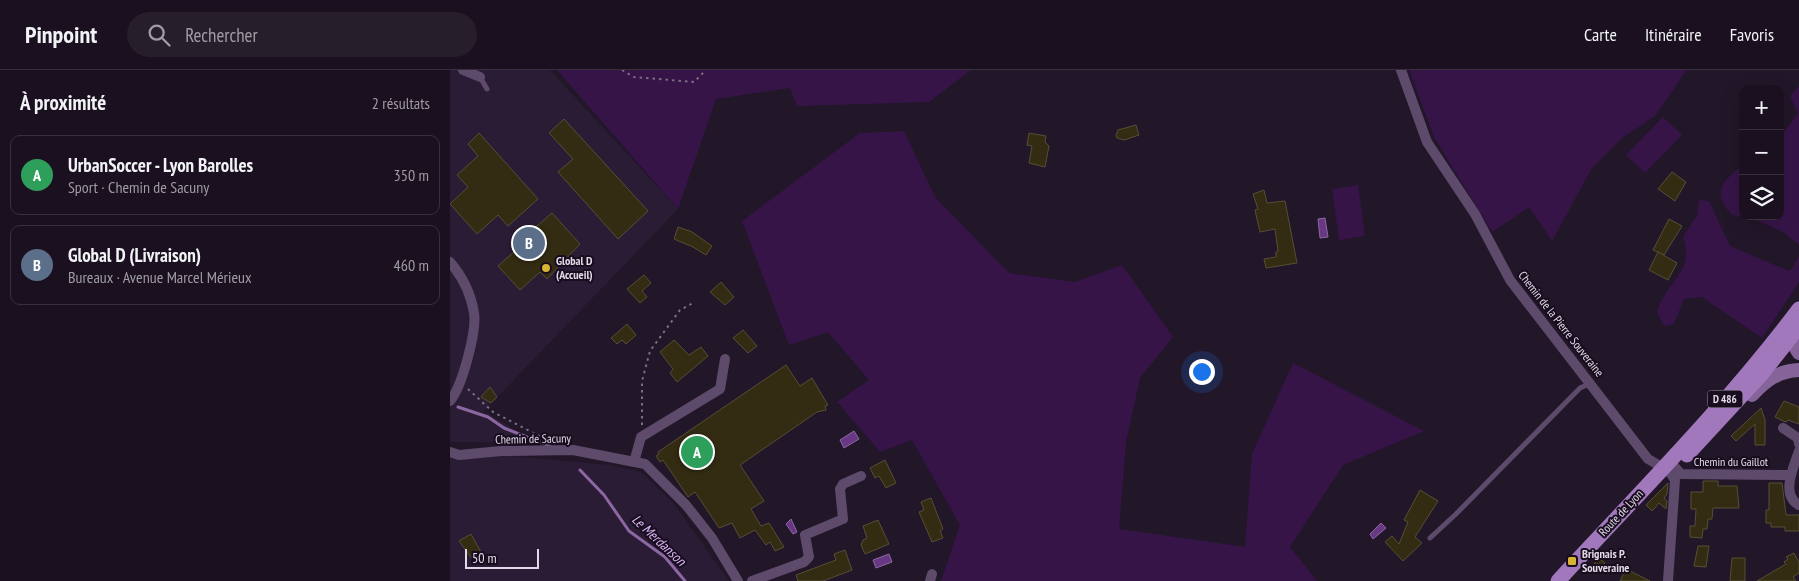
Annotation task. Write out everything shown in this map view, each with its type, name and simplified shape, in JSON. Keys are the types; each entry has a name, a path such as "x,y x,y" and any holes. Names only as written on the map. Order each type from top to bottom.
{"main road":[{"name":"D 486","path":"1669,468 1709,434 1794,331 1799,309"},
{"name":"D 486","path":"1669,468 1750,372 1794,331"},
{"name":"Route de Lyon","path":"1558,581 1669,468"},
{"name":"Route de Lyon","path":"1567,581 1669,468"}],"street":[{"path":"463,70 480,77"},
{"name":"Chemin de la Pierre Souveraine","path":"1401,70 1427,142 1475,214 1510,280 1648,459 1669,468"},
{"path":"450,262 462,276 475,315 465,372 450,401"},
{"path":"1794,331 1799,353"},
{"path":"634,462 641,437 720,389 725,359"},
{"path":"1709,434 1730,418 1764,382 1782,372 1799,370"},
{"path":"1783,428 1798,438 1799,444"},
{"name":"Chemin de Sacuny","path":"450,452 459,454 573,450 645,464 686,504 712,538 738,581"},
{"path":"1799,451 1790,475 1789,490 1795,502 1799,505"},
{"path":"1668,581 1675,488 1675,480 1669,468"},
{"name":"Chemin du Gaillot","path":"1669,468 1681,474 1790,475"},
{"path":"752,581 804,562 809,557 805,535 843,519 840,489 849,481 861,476"}],"lane":[{"path":"480,77 487,89"},
{"path":"1430,538 1580,388 1591,383"}],"path":[{"path":"622,70 634,77 694,82 706,70"},
{"path":"641,437 642,381 650,352 680,310 693,303"},
{"path":"459,385 468,389 498,415 562,450"}],"shaded area":[{"path":"450,70 550,70 678,209 484,411 537,443 450,442"},
{"path":"557,70 971,70 929,102 797,106 790,88 716,99 678,209"},
{"path":"1409,70 1691,70 1686,71 1655,116 1622,138 1592,168 1552,241 1529,207 1492,232 1434,137"},
{"path":"1799,86 1799,245 1785,233 1756,220 1784,220 1784,132 1798,114 1790,96"},
{"path":"1663,117 1682,135 1645,173 1626,155"},
{"path":"904,131 935,197 1009,273 1075,282 1122,265 1173,337 1140,378 1126,442 1119,529 1245,547 1252,454 1293,363 1424,431 1343,465 1290,547 1317,581 941,581 960,525 912,440 880,452 837,402 869,380 828,332 789,345 742,221 860,133"},
{"path":"1739,168 1739,216 1732,215 1722,200 1722,187 1730,176"},
{"path":"1358,185 1365,236 1339,240 1332,189"},
{"path":"1699,200 1709,201 1730,246 1789,271 1799,256 1799,282 1762,338 1702,297 1684,299 1674,324 1664,326 1657,312 1661,302 1683,267 1686,258 1686,248 1683,237 1697,216"},
{"path":"1325,218 1328,237 1320,238 1318,219"},
{"path":"854,431 859,439 844,448 840,440"},
{"path":"501,455 609,465 641,472 674,504 729,581 450,581 450,458"},
{"path":"791,519 797,532 793,534 786,524"},
{"path":"1381,523 1386,528 1373,539 1370,534"},
{"path":"889,554 892,562 876,568 873,560"}],"building":[{"path":"564,119 648,211 618,239 558,172 573,159 549,133"},
{"path":"1136,125 1139,135 1124,140 1117,138 1118,130"},
{"path":"479,133 538,199 508,226 498,215 477,234 450,204 468,187 457,175 478,156 468,144"},
{"path":"1029,133 1046,136 1045,142 1049,146 1045,167 1029,163 1032,146 1027,145"},
{"path":"1672,172 1686,182 1675,201 1658,189"},
{"path":"1264,190 1267,203 1285,201 1297,263 1266,268 1264,259 1276,257 1276,252 1278,251 1275,229 1260,232 1255,210 1258,209 1253,194"},
{"path":"552,213 580,244 547,279 540,272 520,290 498,266 533,235 530,232"},
{"path":"1669,219 1682,226 1664,255 1653,250"},
{"path":"678,227 692,232 712,246 706,255 674,239"},
{"path":"1658,252 1677,263 1668,280 1649,270"},
{"path":"644,275 651,283 642,291 647,297 640,303 627,289"},
{"path":"721,282 734,297 725,305 710,292"},
{"path":"627,324 636,335 626,344 622,340 617,344 611,338"},
{"path":"743,330 757,346 748,353 733,338"},
{"path":"674,340 689,355 701,347 708,356 677,382 670,373 673,369 660,352"},
{"path":"786,365 800,386 812,378 828,405 825,406 826,410 817,412 740,465 764,501 751,509 761,526 769,523 784,547 775,551 770,542 766,545 755,530 740,538 732,523 719,528 695,492 688,497 663,460 660,462 656,456 659,454 658,452"},
{"path":"490,387 497,397 491,403 481,397"},
{"path":"1784,401 1799,407 1799,424 1788,420 1786,422 1775,417"},
{"path":"1761,408 1765,420 1765,445 1755,445 1755,424 1736,441 1731,436"},
{"path":"885,460 896,483 886,488 879,476 875,478 870,468"},
{"path":"1703,481 1718,481 1718,486 1737,486 1739,508 1713,508 1712,519 1708,519 1707,529 1703,529 1702,538 1690,537 1690,526 1695,526 1696,509 1691,509 1691,492 1703,492"},
{"path":"1668,483 1667,494 1664,498 1667,501 1666,509 1659,503 1652,511 1646,505"},
{"path":"1769,483 1782,483 1786,515 1799,515 1799,531 1785,531 1785,527 1771,527 1771,523 1766,523 1766,510 1769,510"},
{"path":"1420,490 1438,501 1415,537 1422,543 1403,561 1385,542 1392,536 1399,544 1408,522 1404,520"},
{"path":"931,498 943,529 940,531 943,538 932,542 919,512 924,510 921,502"},
{"path":"878,520 889,544 865,554 861,545 863,540 867,538 863,526"},
{"path":"471,534 482,554 473,560 459,541"},
{"path":"1698,546 1709,546 1706,567 1694,566"},
{"path":"845,550 852,570 823,581 798,581 796,575 836,560 834,554"},
{"path":"1794,553 1799,562 1799,573 1793,577 1796,581 1757,581 1786,564 1784,562 1788,559 1786,557"},
{"path":"1599,558 1605,563 1600,569 1594,564"},
{"path":"1732,558 1745,558 1745,581 1730,581"},
{"path":"1626,569 1650,581 1620,581"}],"waterway":[{"name":"Le Merdanson","path":"458,407 488,417 504,428 550,446"},
{"name":"Le Merdanson","path":"580,470 604,495 629,531 665,557 685,581"}],"place":[{"name":"Global D (Livraison)","path":"529,243"},
{"name":"Global D (Accueil)","path":"546,268"},
{"name":"UrbanSoccer - Lyon Barolles","path":"697,452"},
{"name":"Brignais P. Souveraine","path":"1572,561"}]}
